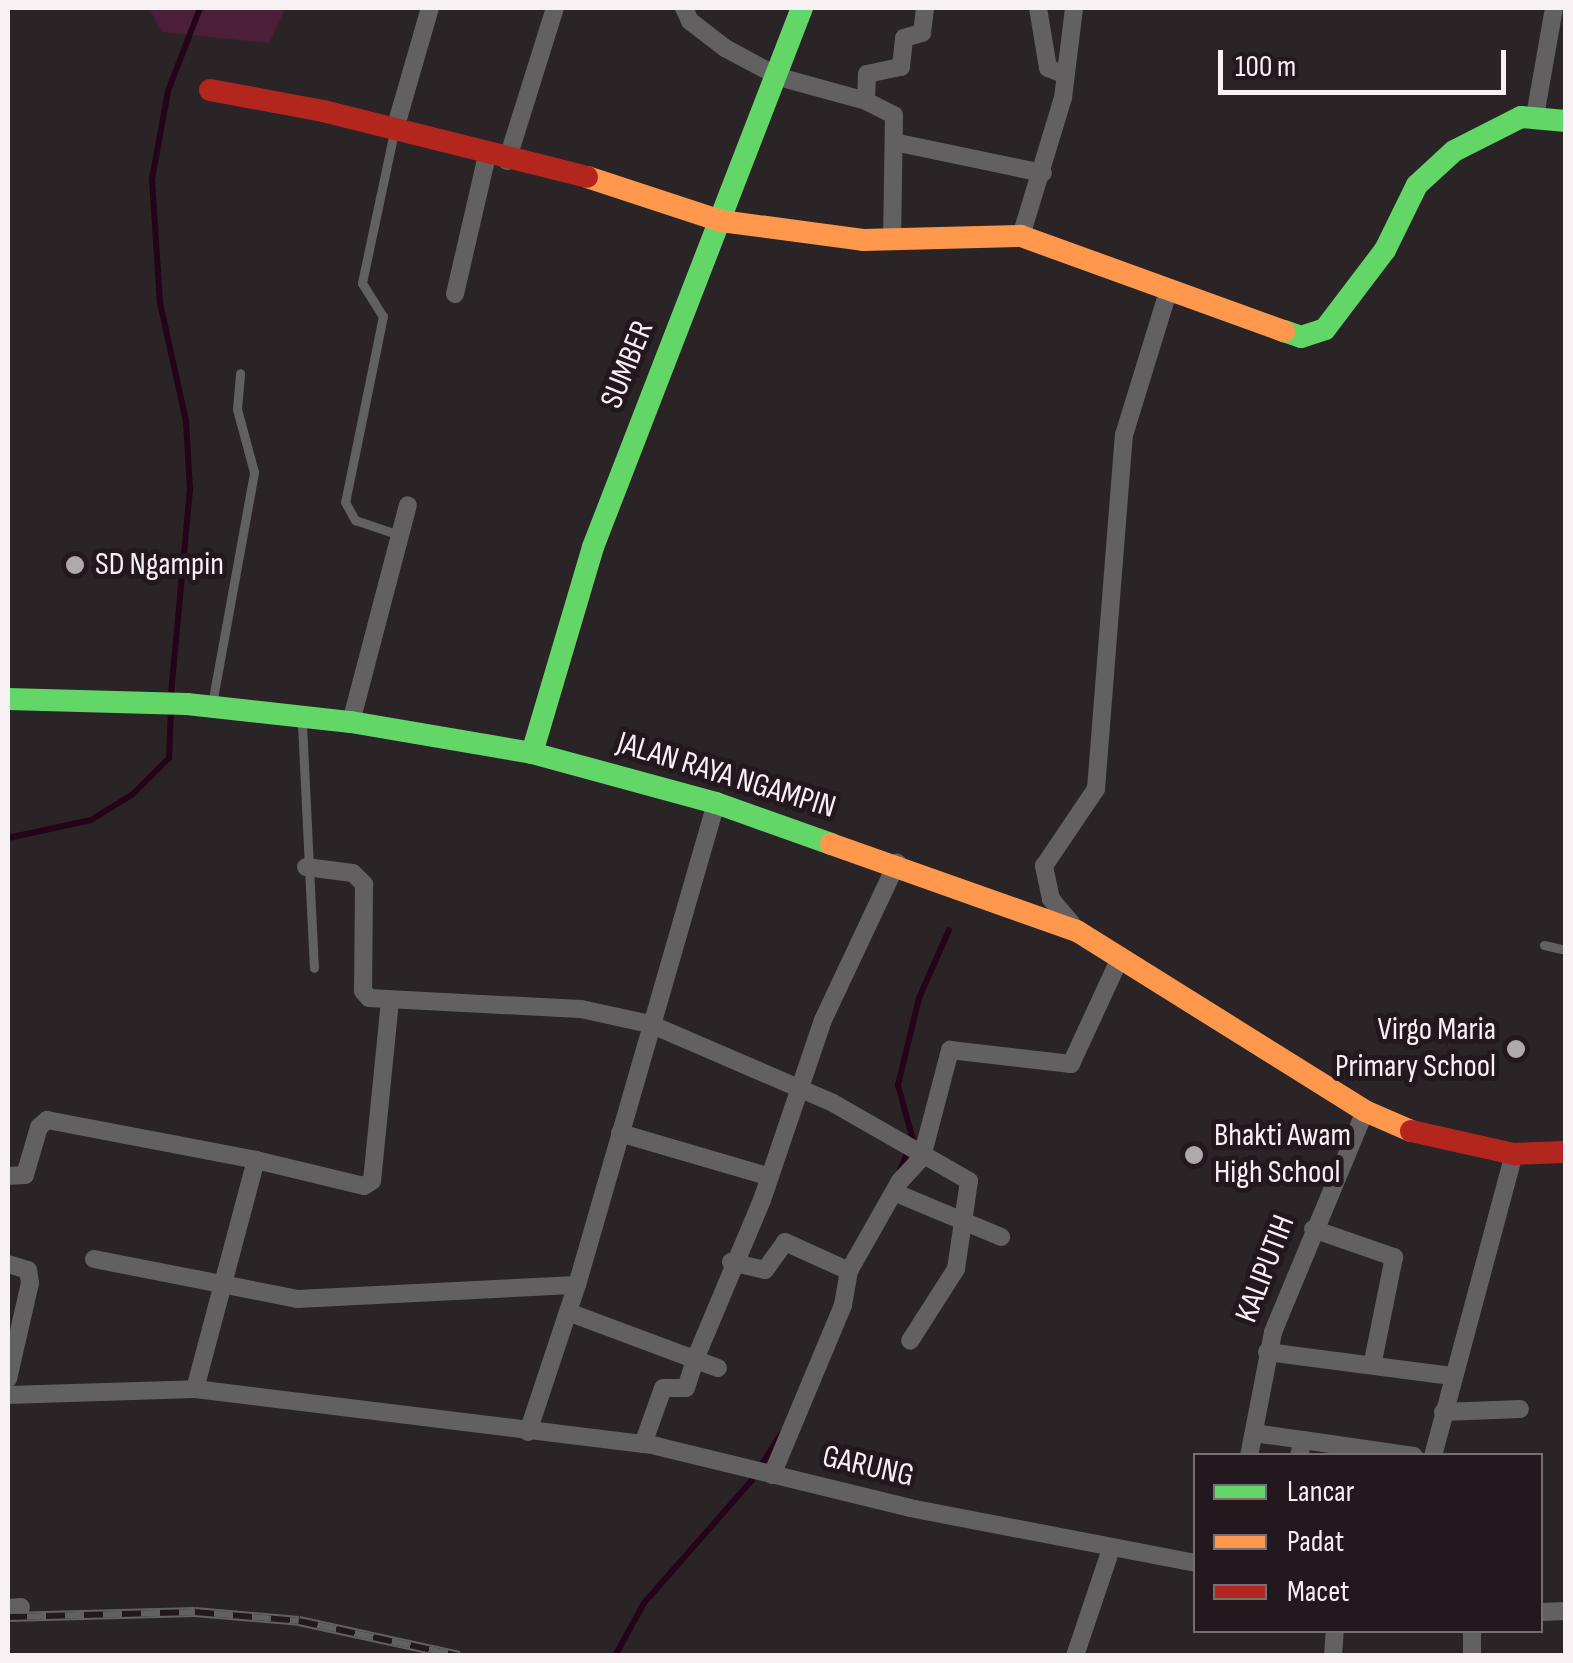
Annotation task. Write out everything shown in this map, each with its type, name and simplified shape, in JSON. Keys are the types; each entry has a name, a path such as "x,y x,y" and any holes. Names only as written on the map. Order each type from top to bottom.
{"street":[{"path":"395,129 430,8"},
{"path":"455,294 497,158 555,8"},
{"path":"684,8 690,21 725,48 780,78 866,101 894,115 892,240"},
{"name":"SUMBER","path":"532,753 593,547 780,78 802,8"},
{"path":"866,101 868,74 901,66 904,38 922,34 925,8"},
{"path":"1038,8 1048,68 1065,75"},
{"path":"1022,236 1043,173 1065,75 1074,8"},
{"path":"1535,116 1554,8"},
{"path":"210,90 395,129 497,158 606,182 721,221 892,240 1022,236 1302,338 1319,335 1385,250 1416,185 1502,122 1535,116 1566,121"},
{"path":"894,142 1043,173"},
{"path":"1077,931 1051,898 1044,866 1096,788 1124,435 1170,289"},
{"path":"351,722 408,505"},
{"name":"JALAN RAYA NGAMPIN","path":"8,698 187,704 351,722 532,753 716,802 897,863 1077,931 1365,1111 1417,1133 1514,1154 1566,1152"},
{"path":"528,1432 577,1285 716,802"},
{"path":"643,1444 664,1388 686,1388 731,1262 770,1177 837,986 897,863"},
{"path":"306,868 353,873 364,884 364,991 390,1001 580,1009 650,1024 800,1087 968,1180 956,1269 910,1341"},
{"path":"772,1476 843,1305 844,1268 922,1157 950,1050 1071,1064 1122,956"},
{"path":"8,1176 25,1175 39,1126 47,1120 256,1160 364,1186 372,1181 390,1001"},
{"name":"KALIPUTIH","path":"1250,1453 1267,1352 1312,1229 1365,1111"},
{"path":"620,1133 770,1177"},
{"path":"1434,1453 1451,1376 1514,1154"},
{"path":"195,1389 256,1160"},
{"path":"896,1193 1001,1238"},
{"path":"1312,1229 1394,1257 1373,1361"},
{"path":"731,1262 765,1270 785,1242 844,1268"},
{"path":"94,1259 224,1288 349,1299 577,1285"},
{"path":"8,1264 28,1270 30,1283 8,1379"},
{"path":"568,1312 718,1368"},
{"path":"1267,1352 1373,1361 1451,1376"},
{"name":"GARUNG","path":"8,1395 195,1389 643,1444 772,1476 1111,1549 1193,1563"},
{"path":"1443,1412 1520,1409"},
{"path":"1254,1433 1301,1448 1372,1453"},
{"path":"1075,1656 1111,1549"}],"lane":[{"path":"395,129 362,283 383,316 345,502 355,520 400,535"},
{"path":"212,706 254,472 237,410 240,374"},
{"path":"301,716 314,968"},
{"path":"1544,945 1566,950"}],"shaded area":[{"path":"149,8 286,8 269,43 162,32"}],"waterway":[{"path":"171,694 190,490 186,421 160,303 152,179 168,91 200,8"},
{"path":"8,838 91,820 133,794 169,758 171,711"},
{"path":"900,1170 913,1140 898,1085 919,998 949,930"},
{"path":"615,1656 644,1603 752,1480 781,1434"}],"railway":[{"path":"8,1617 195,1612 299,1621 459,1656"}],"traffic: fast":[{"path":"532,753 593,547 802,8"},
{"path":"1284,331 1301,337 1325,329 1385,250 1417,185 1454,151 1521,117 1566,121"},
{"path":"8,699 187,704 351,722 532,753 716,803 831,844"}],"traffic: slow":[{"path":"587,177 721,221 863,240 1021,236 1284,331"},
{"path":"831,844 1077,931 1365,1111 1411,1131"}],"traffic: jam":[{"path":"210,90 323,111 587,177"},
{"path":"1411,1131 1514,1154 1566,1152"}],"place":[{"name":"SD Ngampin","path":"75,565"},
{"name":"Virgo Maria Primary School","path":"1516,1049"},
{"name":"Bhakti Awam High School","path":"1194,1155"}]}
